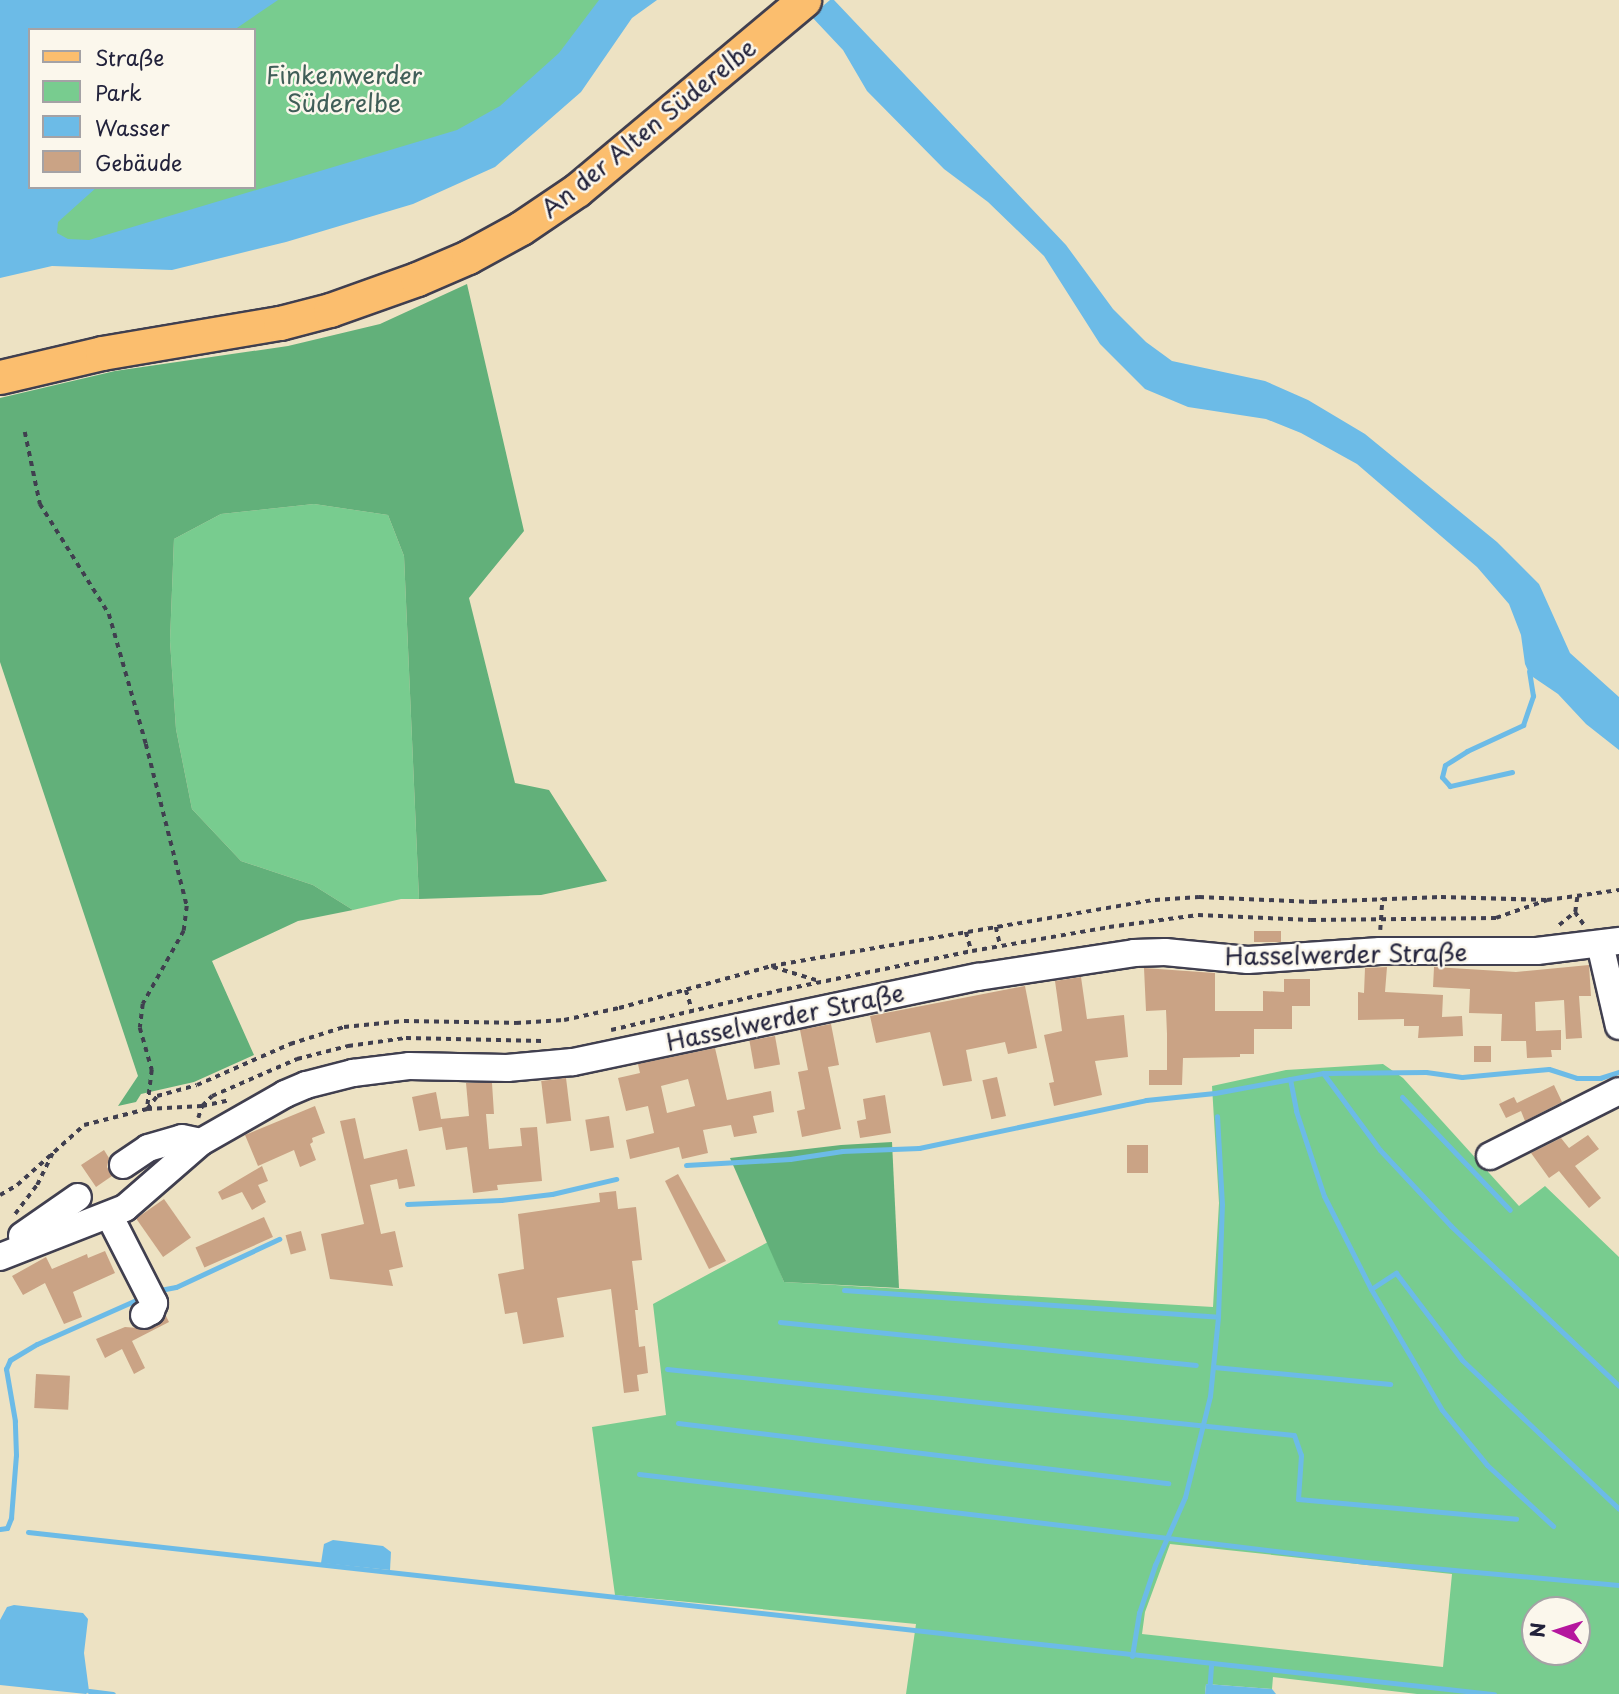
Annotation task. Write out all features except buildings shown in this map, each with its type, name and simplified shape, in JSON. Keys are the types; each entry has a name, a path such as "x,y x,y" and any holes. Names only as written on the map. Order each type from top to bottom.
{"main road":[{"name":"An der Alten Süderelbe","path":"0,377 102,353 280,323 330,310 417,279 468,257 521,228 577,190 804,0"}],"street":[{"path":"1609,943 1619,1026"},
{"name":"Hasselwerder Straße","path":"4,1255 124,1208 201,1142 306,1084 354,1073 409,1066 507,1068 573,1062 914,989 1061,962 1134,953 1165,952 1248,960 1380,951 1537,951 1609,943"},
{"path":"1490,1156 1619,1091"},
{"path":"123,1165 148,1148 182,1138 201,1142"},
{"path":"4,1255 26,1232 78,1197"},
{"path":"109,1215 154,1303 151,1311 144,1315"}],"path":[{"path":"25,432 40,504 108,614 146,744 187,906 184,931 143,1004 140,1028 152,1070 147,1109"},
{"path":"147,1109 157,1096 197,1086 290,1044 344,1027 404,1021 516,1023 564,1020 771,966 1166,899 1199,897 1312,902 1382,898 1547,900"},
{"path":"1380,919 1382,898"},
{"path":"996,927 1000,946"},
{"path":"966,932 972,951"},
{"path":"771,966 822,982"},
{"path":"686,990 692,1010"},
{"path":"0,1195 17,1185 84,1125 147,1109 202,1106"},
{"path":"7,1223 37,1185 54,1151"}],"green space":[{"name":"Finkenwerder Süderelbe","path":"0,0 614,0 499,125 230,223 0,263"},
{"path":"467,284 524,531 469,598 515,783 549,790 607,881 541,895 419,899 404,556 388,515 314,504 221,514 174,539 170,641 176,729 192,809 241,861 313,885 353,910 298,921 212,961 254,1055 194,1082 141,1094 136,1102 118,1106 138,1076 0,662 0,398 115,371 288,346 380,324"},
{"path":"314,504 388,515 404,556 419,899 401,899 353,910 313,885 241,861 192,809 176,729 170,641 174,539 221,514"},
{"path":"1383,1064 1403,1078 1519,1206 1545,1186 1619,1257 1619,1694 1417,1694 1273,1677 1272,1689 1206,1684 1205,1694 906,1694 916,1624 615,1595 592,1427 666,1415 653,1304 768,1242 784,1282 1213,1307 1219,1203 1212,1086 1286,1070","holes":["1170,1544 1452,1574 1443,1667 1142,1634 1145,1612"]},
{"path":"892,1142 899,1288 784,1282 730,1158"}],"water":[{"path":"0,0 278,0 237,28 28,28 28,189 95,189 58,222 57,233 68,239 89,240 457,130 500,106 559,53 599,0 657,0 632,18 581,92 495,167 413,204 286,242 172,270 52,266 0,278"},
{"path":"830,0 834,0 1066,245 1113,309 1146,342 1172,361 1265,381 1308,400 1365,434 1497,542 1539,584 1570,653 1619,697 1619,750 1586,724 1558,694 1530,675 1525,664 1521,635 1509,604 1477,567 1357,464 1301,433 1266,419 1188,407 1145,389 1100,344 1044,256 988,202 944,169 867,91 843,50 811,16"},
{"path":"333,1540 383,1546 391,1552 390,1570 321,1563 324,1544"},
{"path":"14,1605 83,1613 88,1619 84,1653 89,1691 86,1694 0,1685 0,1620 7,1607"},
{"path":"1206,1684 1272,1689 1276,1694 1205,1694"}],"waterway":[{"path":"1512,772 1450,786 1442,777 1445,765 1467,751 1523,725 1533,696 1529,671"},
{"path":"686,1165 790,1159 842,1151 919,1148 1146,1100 1215,1093 1323,1073 1426,1072 1462,1077 1549,1069 1577,1078 1600,1078 1619,1072"},
{"path":"1323,1073 1380,1150 1451,1226 1619,1386"},
{"path":"1290,1079 1296,1111 1324,1196 1371,1289 1442,1410 1487,1465 1553,1526"},
{"path":"1402,1097 1510,1210"},
{"path":"1132,1656 1139,1613 1155,1565 1185,1497 1210,1396 1218,1317 1222,1205 1217,1116"},
{"path":"407,1204 501,1200 552,1194 616,1179"},
{"path":"160,1290 176,1287 279,1239"},
{"path":"1371,1289 1396,1273 1462,1360 1619,1509"},
{"path":"844,1290 1218,1317"},
{"path":"0,1529 7,1528 11,1518 16,1455 15,1421 6,1369 10,1360 37,1344 141,1298"},
{"path":"780,1322 1196,1365"},
{"path":"1214,1367 1390,1384"},
{"path":"667,1369 1294,1435 1301,1455 1298,1499 1516,1519"},
{"path":"678,1423 1168,1483"},
{"path":"639,1474 1366,1562 1619,1585"},
{"path":"28,1532 1494,1694"},
{"path":"1209,1694 1211,1664"},
{"path":"89,1691 113,1694"}]}
